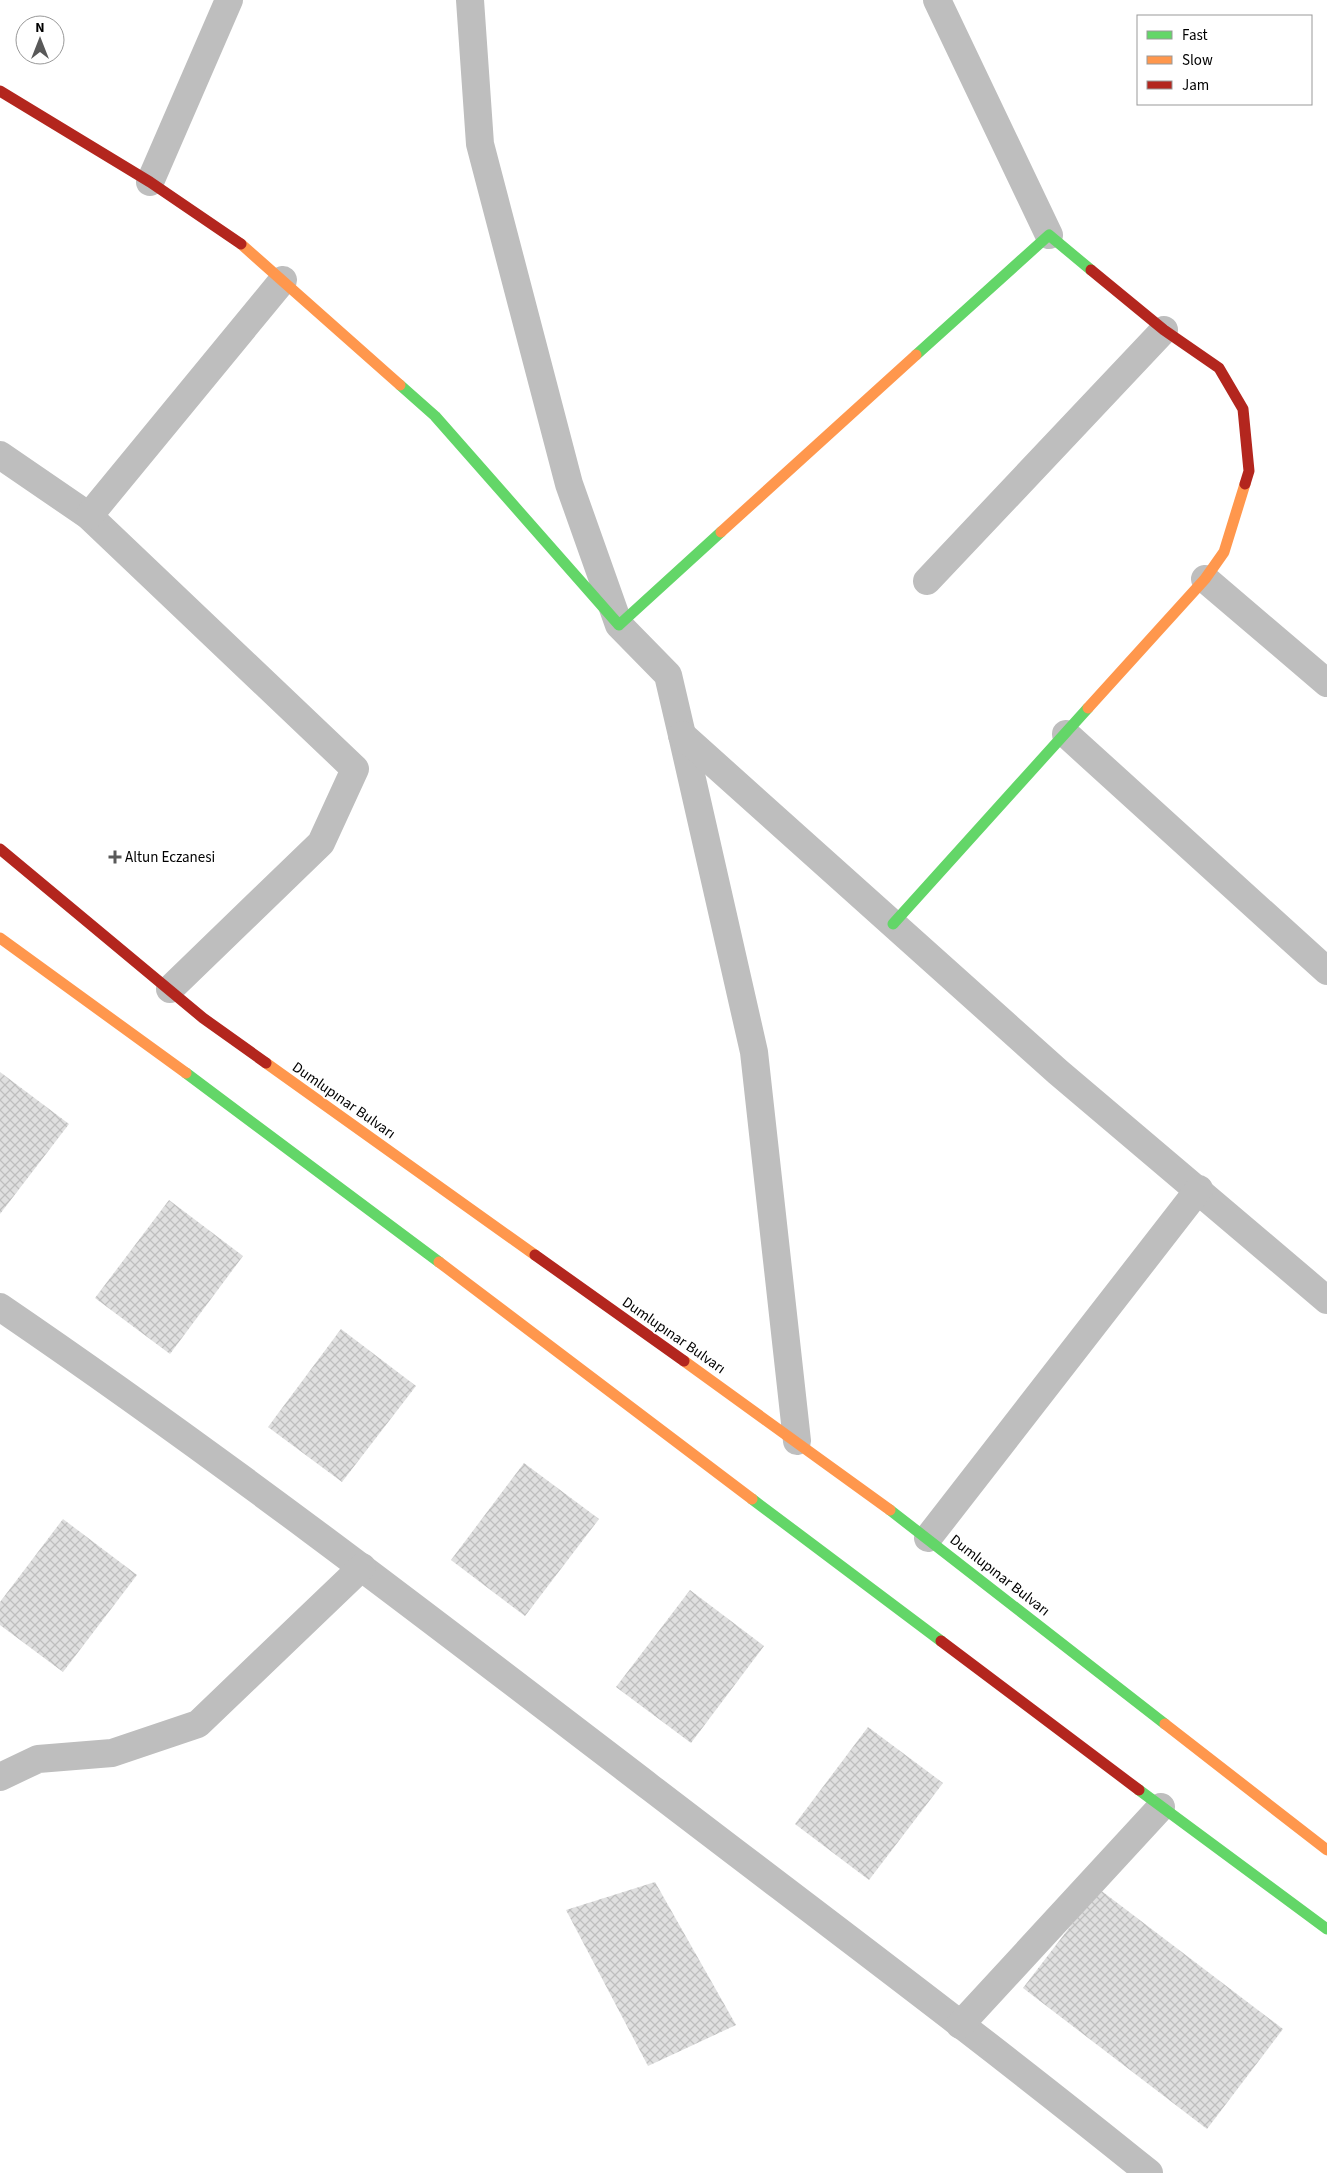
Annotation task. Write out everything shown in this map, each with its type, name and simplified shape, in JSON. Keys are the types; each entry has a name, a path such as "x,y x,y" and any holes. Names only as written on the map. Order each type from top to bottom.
{"main road":[{"path":"0,91 150,182 243,245 435,416 619,625 1049,235 1164,330 1220,368 1244,409 1249,471 1224,552 1206,579 893,924"},
{"name":"Dumlupınar Bulvarı","path":"0,849 203,1018 798,1441 928,1538 1327,1850"},
{"path":"0,938 271,1135 1160,1807 1327,1930"}],"street":[{"path":"150,182 229,0"},
{"path":"470,0 480,144 569,484 619,625 668,674 682,735 754,1052 798,1441"},
{"path":"937,0 1049,235"},
{"path":"89,516 282,280"},
{"path":"927,581 1164,330"},
{"path":"0,455 89,516 355,769 322,842 170,989"},
{"path":"1206,579 1327,682"},
{"path":"1066,734 1327,971"},
{"path":"682,735 1058,1072 1200,1190 1327,1300"},
{"path":"928,1538 1200,1190"},
{"path":"0,1307 96,1372 362,1567 1035,2081 1149,2173"},
{"path":"0,1777 38,1759 112,1753 198,1724 362,1567"},
{"path":"960,2025 1160,1807"}],"building":[{"path":"0,1072 69,1124 0,1214"},
{"path":"169,1200 243,1256 170,1354 95,1298"},
{"path":"341,1329 416,1386 342,1482 268,1427"},
{"path":"524,1463 599,1519 525,1616 451,1560"},
{"path":"63,1519 137,1575 63,1672 0,1625 0,1602"},
{"path":"690,1590 764,1646 691,1743 616,1687"},
{"path":"868,1727 943,1783 869,1880 795,1824"},
{"path":"655,1882 736,2025 648,2066 566,1910"},
{"path":"1099,1889 1283,2029 1207,2129 1023,1988"}],"traffic: fast":[{"path":"916,355 1049,235 1091,270"},
{"path":"400,385 435,416 619,625 721,532"},
{"path":"893,924 1088,708"},
{"path":"186,1073 439,1262"},
{"path":"752,1499 941,1641"},
{"path":"890,1510 1165,1724"},
{"path":"1139,1790 1327,1929"}],"traffic: slow":[{"path":"241,244 400,385"},
{"path":"721,532 916,355"},
{"path":"1088,708 1205,579 1224,552 1245,484"},
{"path":"0,938 186,1073"},
{"path":"266,1063 535,1255"},
{"path":"439,1262 752,1499"},
{"path":"684,1361 890,1510"},
{"path":"1165,1724 1327,1850"}],"traffic: jam":[{"path":"0,91 150,182 241,244"},
{"path":"1091,270 1164,330 1219,368 1243,409 1249,471 1245,484"},
{"path":"0,849 203,1018 266,1063"},
{"path":"535,1255 684,1361"},
{"path":"941,1641 1139,1790"}],"place":[{"name":"Altun Eczanesi","path":"115,857"}]}
